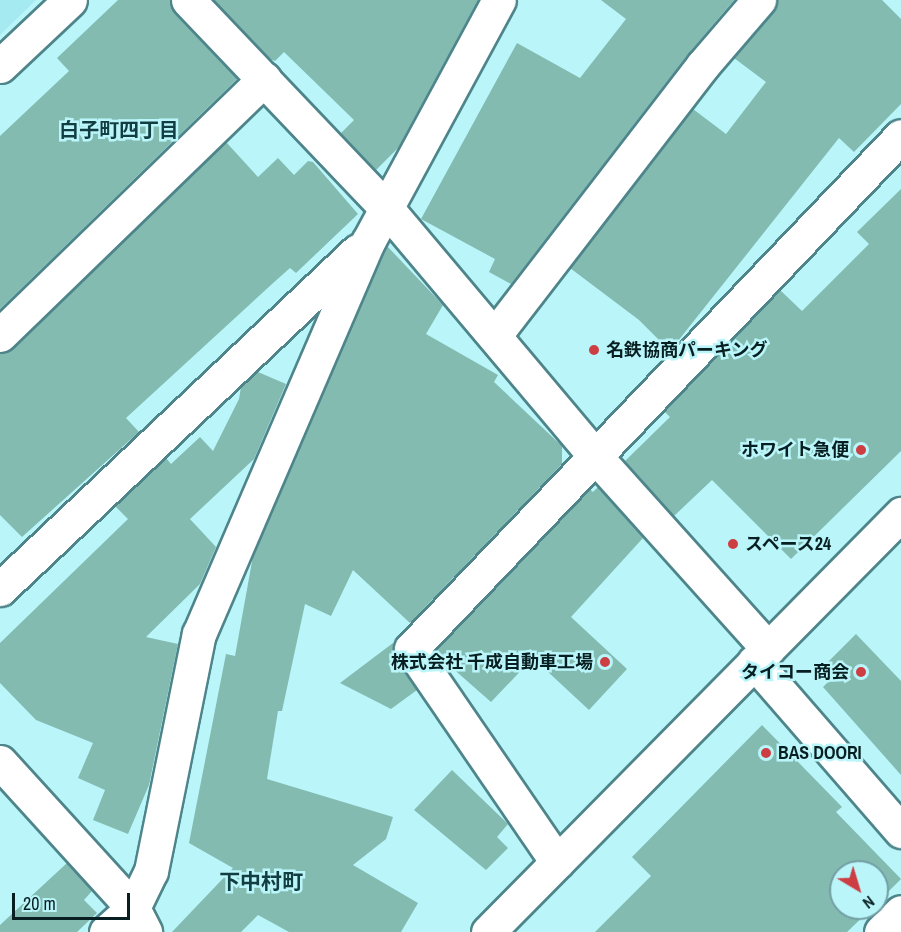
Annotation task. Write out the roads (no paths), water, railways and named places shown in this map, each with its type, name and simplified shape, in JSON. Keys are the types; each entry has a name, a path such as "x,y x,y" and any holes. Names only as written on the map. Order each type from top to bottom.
{"street":[{"path":"0,66 70,0"},
{"path":"188,0 387,208 761,656 901,831"},
{"path":"139,920 199,634 368,242 499,0"},
{"path":"495,336 703,65 759,0"},
{"path":"0,335 264,80"},
{"path":"557,862 411,649 901,136"},
{"path":"0,589 368,242"},
{"path":"488,932 901,514"},
{"path":"0,762 139,920"},
{"path":"881,932 901,912"},
{"path":"106,932 139,920"}],"place":[{"name":"名鉄協商パーキング","path":"594,350"},
{"name":"ホワイト急便","path":"861,450"},
{"name":"スペース24","path":"733,544"},
{"name":"株式会社 千成自動車工場","path":"605,662"},
{"name":"タイコー商会","path":"861,672"},
{"name":"BAS DOORI","path":"766,753"}],"district":[{"name":"白子町四丁目","path":"119,129"},
{"name":"下中村町","path":"261,882"}]}
